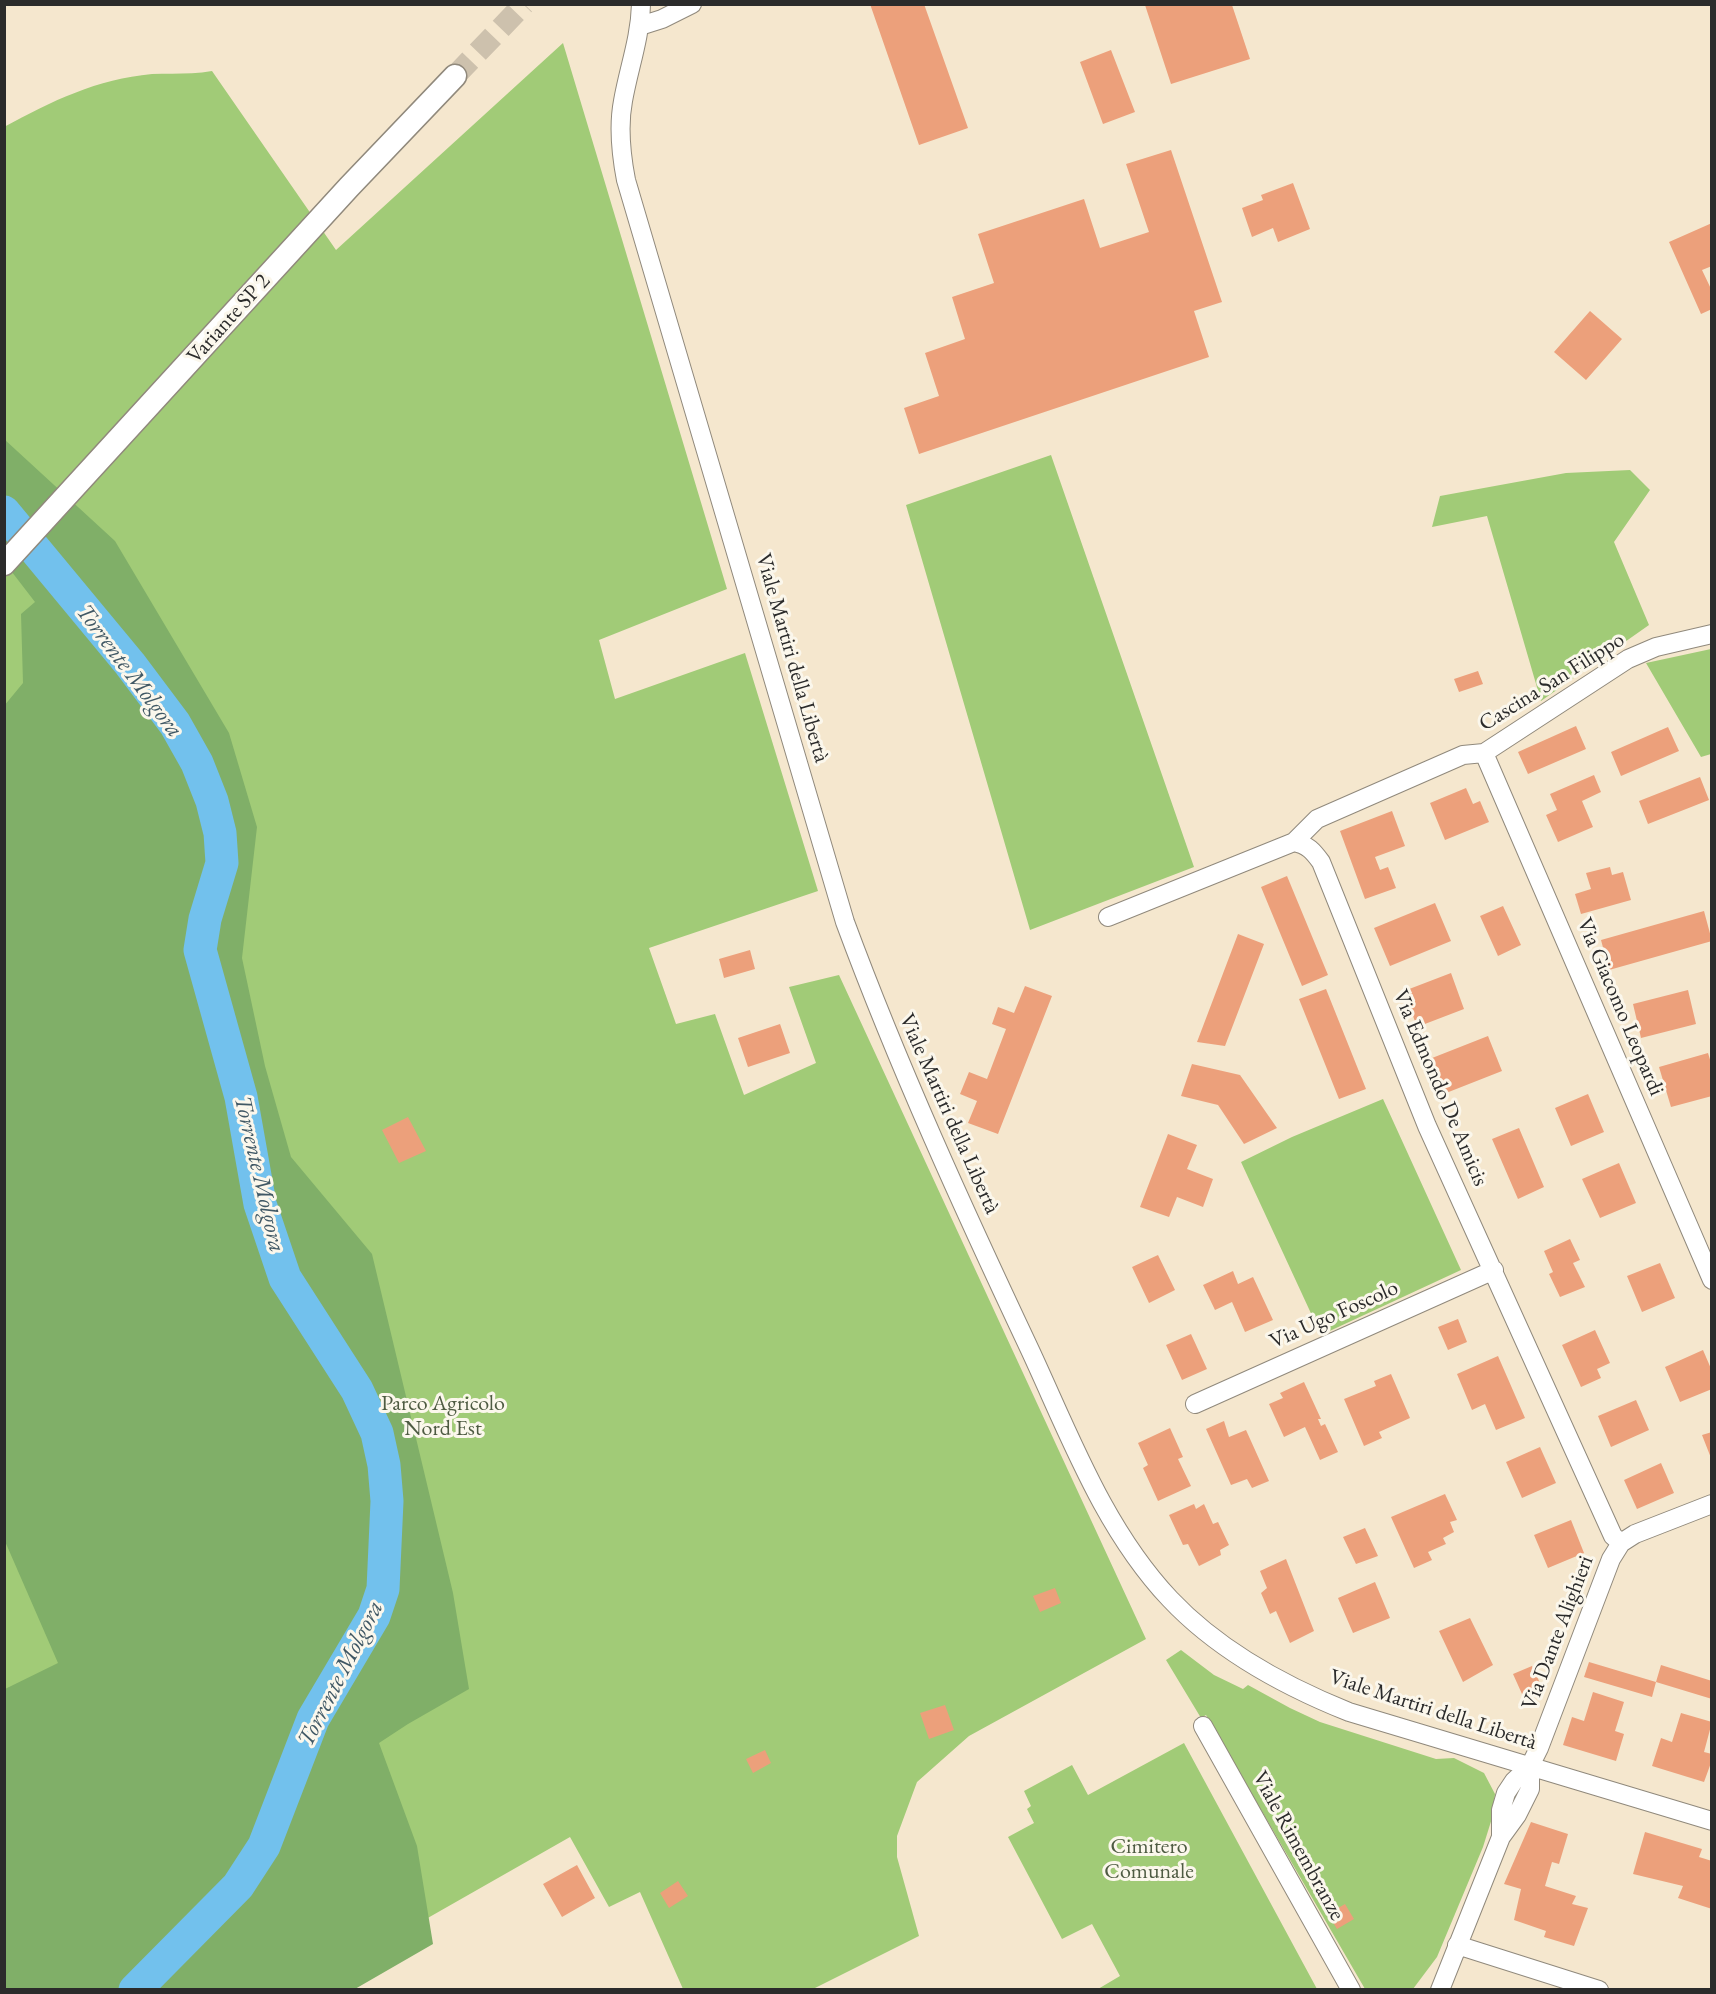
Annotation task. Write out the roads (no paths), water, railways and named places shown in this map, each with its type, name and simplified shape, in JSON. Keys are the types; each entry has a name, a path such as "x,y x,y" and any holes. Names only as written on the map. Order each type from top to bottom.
{"main road":[{"name":"Variante SP 2","path":"4,564 349,187 455,76"}],"street":[{"name":"Viale Martiri della Libertà","path":"641,4 637,46 623,100 621,118 621,151 627,187 845,922 874,1003 964,1209 1102,1502 1119,1533 1169,1598 1203,1630 1257,1667 1300,1690 1349,1712 1712,1821"},
{"path":"640,26 662,19 692,4"},
{"name":"Cascina San Filippo","path":"1294,842 1317,819 1463,755 1484,753 1628,659 1656,647 1712,634"},
{"name":"Via Giacomo Leopardi","path":"1484,753 1712,1280"},
{"path":"1108,917 1294,842"},
{"name":"Via Edmondo De Amicis","path":"1294,842 1304,844 1321,862 1426,1126 1494,1270 1613,1536 1621,1543"},
{"name":"Via Ugo Foscolo","path":"1195,1404 1494,1270"},
{"name":"Via Dante Alighieri","path":"1439,1985 1500,1837 1517,1815 1530,1789 1530,1766 1539,1748 1611,1559 1621,1543 1635,1534 1712,1504"},
{"name":"Viale Rimembranze","path":"1203,1726 1351,1989"},
{"path":"1457,1945 1599,1989"}],"waterway":[{"name":"Torrente Molgora","path":"4,512 130,664 175,724 197,763 212,801 220,833 222,863 205,919 200,950 241,1097 260,1204 285,1278 357,1390 377,1433 384,1465 387,1501 383,1589 374,1616 313,1719 264,1846 238,1886 135,1990"}],"tunnel":[{"path":"455,76 524,4"}],"park label":[{"name":"Parco Agricolo Nord Est","path":"443,1416"},
{"name":"Cimitero Comunale","path":"1149,1860"}]}
